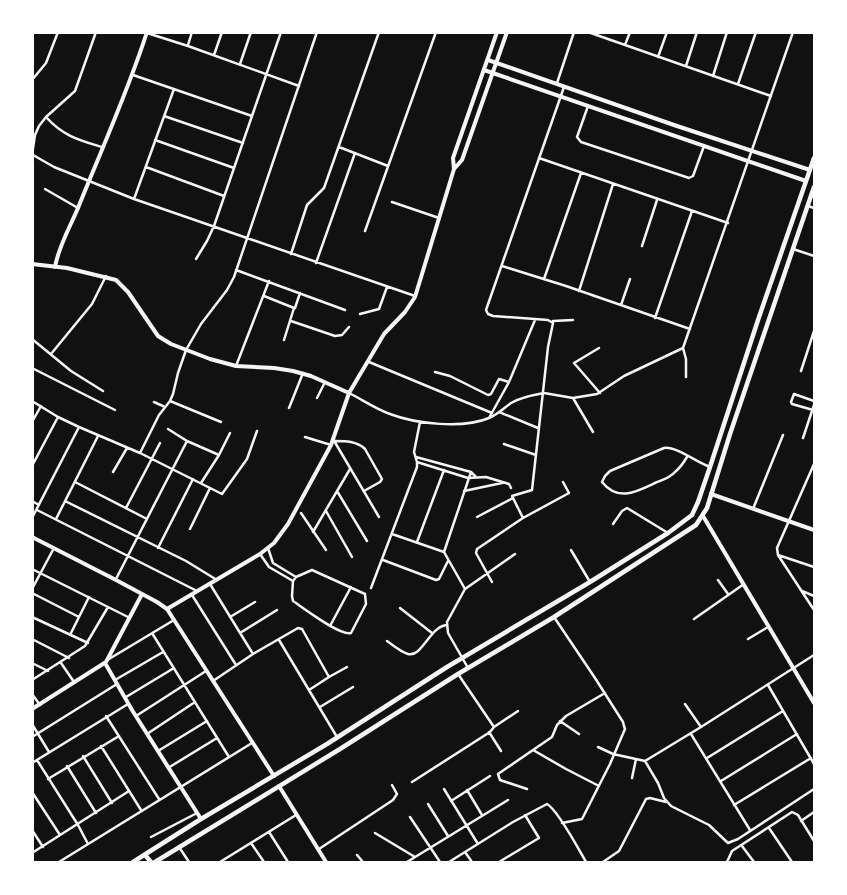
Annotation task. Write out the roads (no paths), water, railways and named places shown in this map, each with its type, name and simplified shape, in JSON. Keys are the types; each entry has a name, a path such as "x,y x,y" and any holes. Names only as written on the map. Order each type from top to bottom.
{"main road":[{"path":"134,862 462,658 569,595 687,520 694,512 710,467 814,158"},
{"path":"145,855 153,862 179,847 389,719 458,674 554,617 696,525 703,516 711,494 814,187"},
{"path":"758,320 767,323"},
{"path":"569,595 575,603"},
{"path":"382,708 389,719"}],"street":[{"path":"32,80 39,74 46,63 58,32"},
{"path":"96,32 75,90 46,117 36,131 32,155 54,167 134,199 415,296"},
{"path":"188,46 192,32"},
{"path":"214,55 222,32"},
{"path":"240,65 251,32"},
{"path":"196,259 208,241 214,226 281,32"},
{"path":"140,453 157,419 170,401 186,350 200,324 227,290 236,270 317,32"},
{"path":"291,254 304,211 324,188 379,32"},
{"path":"364,231 436,32"},
{"path":"166,609 260,554 280,536 288,524 334,440 349,393 384,334 405,312 415,296 454,169 453,158 497,32"},
{"path":"454,169 462,160 507,32"},
{"path":"557,85 574,32"},
{"path":"588,32 771,96"},
{"path":"625,45 630,32"},
{"path":"658,57 667,32"},
{"path":"686,66 697,32"},
{"path":"713,76 727,32"},
{"path":"738,84 756,32"},
{"path":"686,377 686,359 683,348 793,32"},
{"path":"55,266 60,248 104,148 133,75 147,33 299,86"},
{"path":"488,60 810,170"},
{"path":"484,70 806,181"},
{"path":"133,75 252,117"},
{"path":"564,87 486,310 488,314 494,316 553,321 573,320"},
{"path":"134,199 174,89"},
{"path":"474,101 483,104"},
{"path":"588,106 577,138 581,142 688,178 693,176 704,146"},
{"path":"164,116 243,143"},
{"path":"46,117 58,130 67,136 104,148"},
{"path":"155,140 234,168"},
{"path":"339,147 388,166"},
{"path":"316,263 355,153"},
{"path":"539,158 728,223"},
{"path":"776,170 779,160"},
{"path":"146,167 224,196"},
{"path":"544,279 581,173"},
{"path":"579,291 613,184"},
{"path":"45,188 78,208"},
{"path":"642,246 657,199"},
{"path":"392,202 439,218"},
{"path":"808,206 814,208"},
{"path":"655,318 692,211"},
{"path":"793,249 814,256"},
{"path":"32,264 55,266 106,276 116,280 123,286 158,336 171,344 210,359 236,366 282,368 303,374 349,393 392,415 420,421 456,424 490,418 519,399 544,393 573,398 589,397 600,393 624,376 683,348"},
{"path":"502,266 690,329"},
{"path":"236,270 345,310"},
{"path":"51,354 92,304 106,276"},
{"path":"621,305 630,279"},
{"path":"236,366 264,296 268,281"},
{"path":"360,314 379,309 387,287"},
{"path":"284,340 300,293"},
{"path":"264,296 294,308"},
{"path":"290,320 335,336 342,335 349,327"},
{"path":"490,418 510,382 535,320"},
{"path":"477,516 512,497 532,490 538,428 553,321"},
{"path":"801,371 814,331"},
{"path":"32,339 71,371 103,391"},
{"path":"599,348 574,363 600,393"},
{"path":"367,361 492,413"},
{"path":"32,368 115,410"},
{"path":"435,372 450,376 488,395 491,394 499,379 510,382"},
{"path":"289,408 303,374"},
{"path":"317,398 325,382"},
{"path":"813,410 792,404 791,402 794,394 814,401"},
{"path":"573,398 593,432"},
{"path":"32,400 58,417 140,453 222,494 247,459 257,431"},
{"path":"170,401 221,422"},
{"path":"154,402 165,407"},
{"path":"803,438 814,405"},
{"path":"32,422 41,406"},
{"path":"499,412 538,428"},
{"path":"32,466 58,417"},
{"path":"371,588 414,478 417,462 414,452 420,421"},
{"path":"32,518 79,427"},
{"path":"168,429 187,441 219,455"},
{"path":"201,483 219,455 230,433"},
{"path":"753,509 783,435"},
{"path":"56,520 98,436"},
{"path":"305,437 331,445"},
{"path":"334,440 378,517"},
{"path":"334,440 362,446 376,470 381,481 363,492"},
{"path":"116,580 187,441"},
{"path":"126,508 160,443"},
{"path":"504,444 536,455"},
{"path":"687,457 671,476 633,493 625,494 618,492 608,488 602,482 610,472 670,447 710,467"},
{"path":"113,472 127,448"},
{"path":"416,457 470,472 476,477"},
{"path":"417,462 468,478 486,477 509,484 511,488"},
{"path":"814,464 778,544 778,554 814,610"},
{"path":"313,532 350,469"},
{"path":"417,542 444,470"},
{"path":"444,552 470,472"},
{"path":"158,548 193,479"},
{"path":"75,482 147,519"},
{"path":"464,491 503,482"},
{"path":"492,582 476,553 476,549 523,518 569,493 563,482"},
{"path":"190,529 210,488"},
{"path":"337,491 367,541"},
{"path":"711,494 814,530"},
{"path":"512,497 523,518"},
{"path":"32,501 39,505"},
{"path":"65,501 186,561 217,580"},
{"path":"613,524 622,510 627,508 668,532"},
{"path":"37,510 197,592"},
{"path":"326,511 352,557"},
{"path":"301,513 326,550"},
{"path":"703,516 770,626 814,704"},
{"path":"392,534 444,552 465,589"},
{"path":"32,537 116,580 166,609 274,776"},
{"path":"32,589 54,548"},
{"path":"268,548 273,563 296,576"},
{"path":"571,550 590,582"},
{"path":"260,554 269,567 293,581"},
{"path":"468,668 448,633 447,625 465,589 515,554"},
{"path":"778,554 814,567"},
{"path":"382,560 436,580 440,579 448,560"},
{"path":"269,567 273,563"},
{"path":"32,569 130,618"},
{"path":"312,570 365,594 366,601 353,631 347,634 330,626 294,601 292,596 293,581 296,576 312,570"},
{"path":"718,580 728,594"},
{"path":"210,584 253,654"},
{"path":"694,619 744,584"},
{"path":"330,626 351,587"},
{"path":"802,591 814,596"},
{"path":"32,593 79,617"},
{"path":"106,662 142,594"},
{"path":"192,595 236,665"},
{"path":"70,634 89,598"},
{"path":"230,617 255,602"},
{"path":"32,680 69,658 88,643 108,607"},
{"path":"400,608 432,633"},
{"path":"240,633 277,610"},
{"path":"32,617 88,643"},
{"path":"554,617 605,693 625,729 582,819 562,823"},
{"path":"32,710 174,620"},
{"path":"387,641 403,652 410,654 416,652 438,627 447,625"},
{"path":"748,639 770,626"},
{"path":"213,681 253,654 298,628 302,629 329,677"},
{"path":"152,633 229,757"},
{"path":"32,639 69,658"},
{"path":"279,639 337,737"},
{"path":"32,737 163,652"},
{"path":"598,747 614,754 645,761 701,728 814,655"},
{"path":"106,662 124,698 146,734 202,819"},
{"path":"32,663 48,671"},
{"path":"61,663 74,683"},
{"path":"310,690 347,667"},
{"path":"124,698 174,668"},
{"path":"136,716 207,670"},
{"path":"458,674 494,726"},
{"path":"768,685 814,764"},
{"path":"320,707 353,687"},
{"path":"527,789 500,780 498,774 552,737 560,722 566,716 605,693"},
{"path":"32,694 40,705"},
{"path":"146,734 195,702"},
{"path":"32,763 128,704"},
{"path":"685,704 701,728"},
{"path":"412,782 518,711"},
{"path":"707,758 783,711"},
{"path":"106,716 159,799"},
{"path":"158,751 206,721"},
{"path":"560,722 580,734"},
{"path":"32,724 49,752"},
{"path":"489,732 501,751"},
{"path":"691,734 750,830"},
{"path":"720,781 797,734"},
{"path":"48,779 101,745 119,736"},
{"path":"168,768 217,738"},
{"path":"58,862 252,742"},
{"path":"101,745 141,810"},
{"path":"533,750 599,786"},
{"path":"83,756 112,803"},
{"path":"734,805 811,758"},
{"path":"632,778 636,759"},
{"path":"37,760 88,844"},
{"path":"645,761 658,782 667,803"},
{"path":"67,766 96,813"},
{"path":"450,801 490,776"},
{"path":"319,850 393,800 397,794 392,785"},
{"path":"279,786 326,862"},
{"path":"444,789 478,844"},
{"path":"603,862 616,854 623,846 646,799 650,798 667,803 709,825 728,843 732,843 814,789"},
{"path":"468,790 482,815"},
{"path":"32,853 129,791"},
{"path":"32,792 60,836"},
{"path":"407,862 508,800"},
{"path":"428,804 448,836"},
{"path":"449,862 525,815 547,804 550,805 586,862"},
{"path":"727,862 732,851 792,812 796,813 814,841"},
{"path":"802,821 814,812"},
{"path":"151,837 197,813"},
{"path":"220,862 298,815"},
{"path":"499,862 539,838 525,815"},
{"path":"410,817 440,862"},
{"path":"769,828 792,862"},
{"path":"32,830 43,847"},
{"path":"269,832 288,862"},
{"path":"375,833 415,857"},
{"path":"251,843 263,861 259,862"},
{"path":"742,845 754,862"},
{"path":"179,847 188,862"},
{"path":"465,852 472,862"},
{"path":"357,854 362,862"}]}
